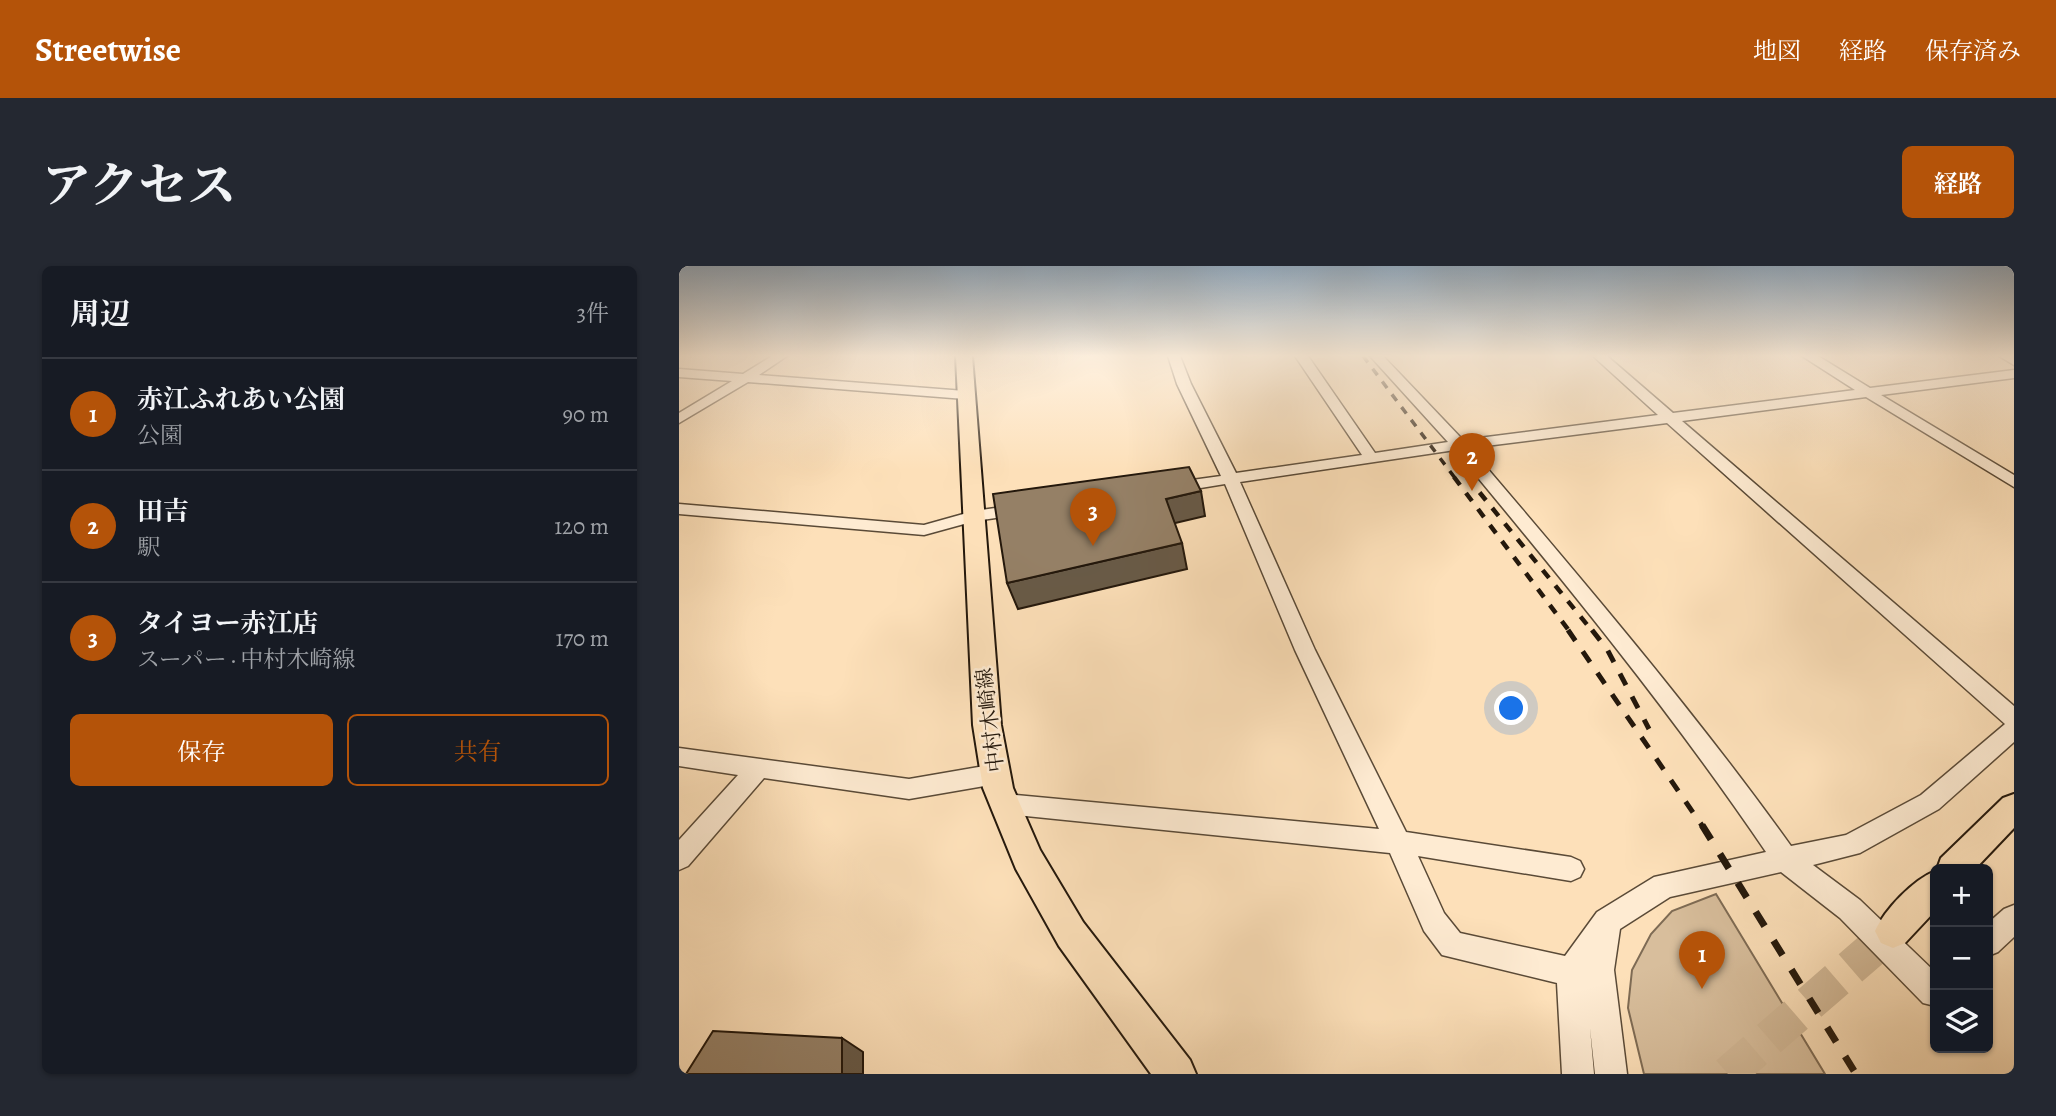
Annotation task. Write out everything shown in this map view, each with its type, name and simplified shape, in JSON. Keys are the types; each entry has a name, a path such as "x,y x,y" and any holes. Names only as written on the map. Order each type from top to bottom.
{"main road":[{"name":"中村木崎線","path":"965,395 987,725 996,774 1005,804 1028,859 1071,934 1176,1074"},
{"path":"1958,864 2014,807"},
{"path":"1893,931 1930,892"}],"street":[{"path":"679,419 720,394"},
{"path":"948,394 965,395"},
{"path":"1189,394 1231,479 1305,650 1434,922 1453,945 1571,972"},
{"path":"1327,394 1372,458"},
{"path":"1411,394 1459,445 1662,692 1786,860 1850,909 1930,988"},
{"path":"1641,394 2014,719"},
{"path":"1150,491 1459,445 1862,394"},
{"path":"1868,394 2014,482"},
{"path":"679,509 924,530 975,516 1042,506"},
{"path":"1578,1074 1571,972 1607,921 1664,886 1851,845 1930,802 2014,729"},
{"path":"679,757 909,789 996,774"},
{"path":"679,858 759,768"},
{"path":"1005,804 1398,842 1571,869"},
{"path":"1993,937 2014,918"},
{"path":"1607,921 1599,970 1611,1074"}],"shaded area":[{"path":"1716,894 1825,1074 1644,1074 1628,1008 1632,970 1651,934 1672,911"}],"building":[{"path":"1189,467 1201,491 1166,499 1182,543 1007,583 993,494"},
{"path":"713,1031 842,1038 842,1074 686,1074"}],"tunnel":[{"path":"1728,1074 1893,931"}],"railway":[{"path":"1391,394 1455,478"},
{"path":"1452,458 1469,478"},
{"path":"1454,477 1570,632"},
{"path":"1467,477 1593,632"},
{"path":"1568,630 1703,827"},
{"path":"1592,630 1607,649 1649,729"},
{"path":"1702,825 1856,1074"}],"place":[{"name":"田吉","path":"1472,491"},
{"name":"タイヨー赤江店","path":"1093,546"},
{"name":"赤江ふれあい公園","path":"1702,989"}]}
